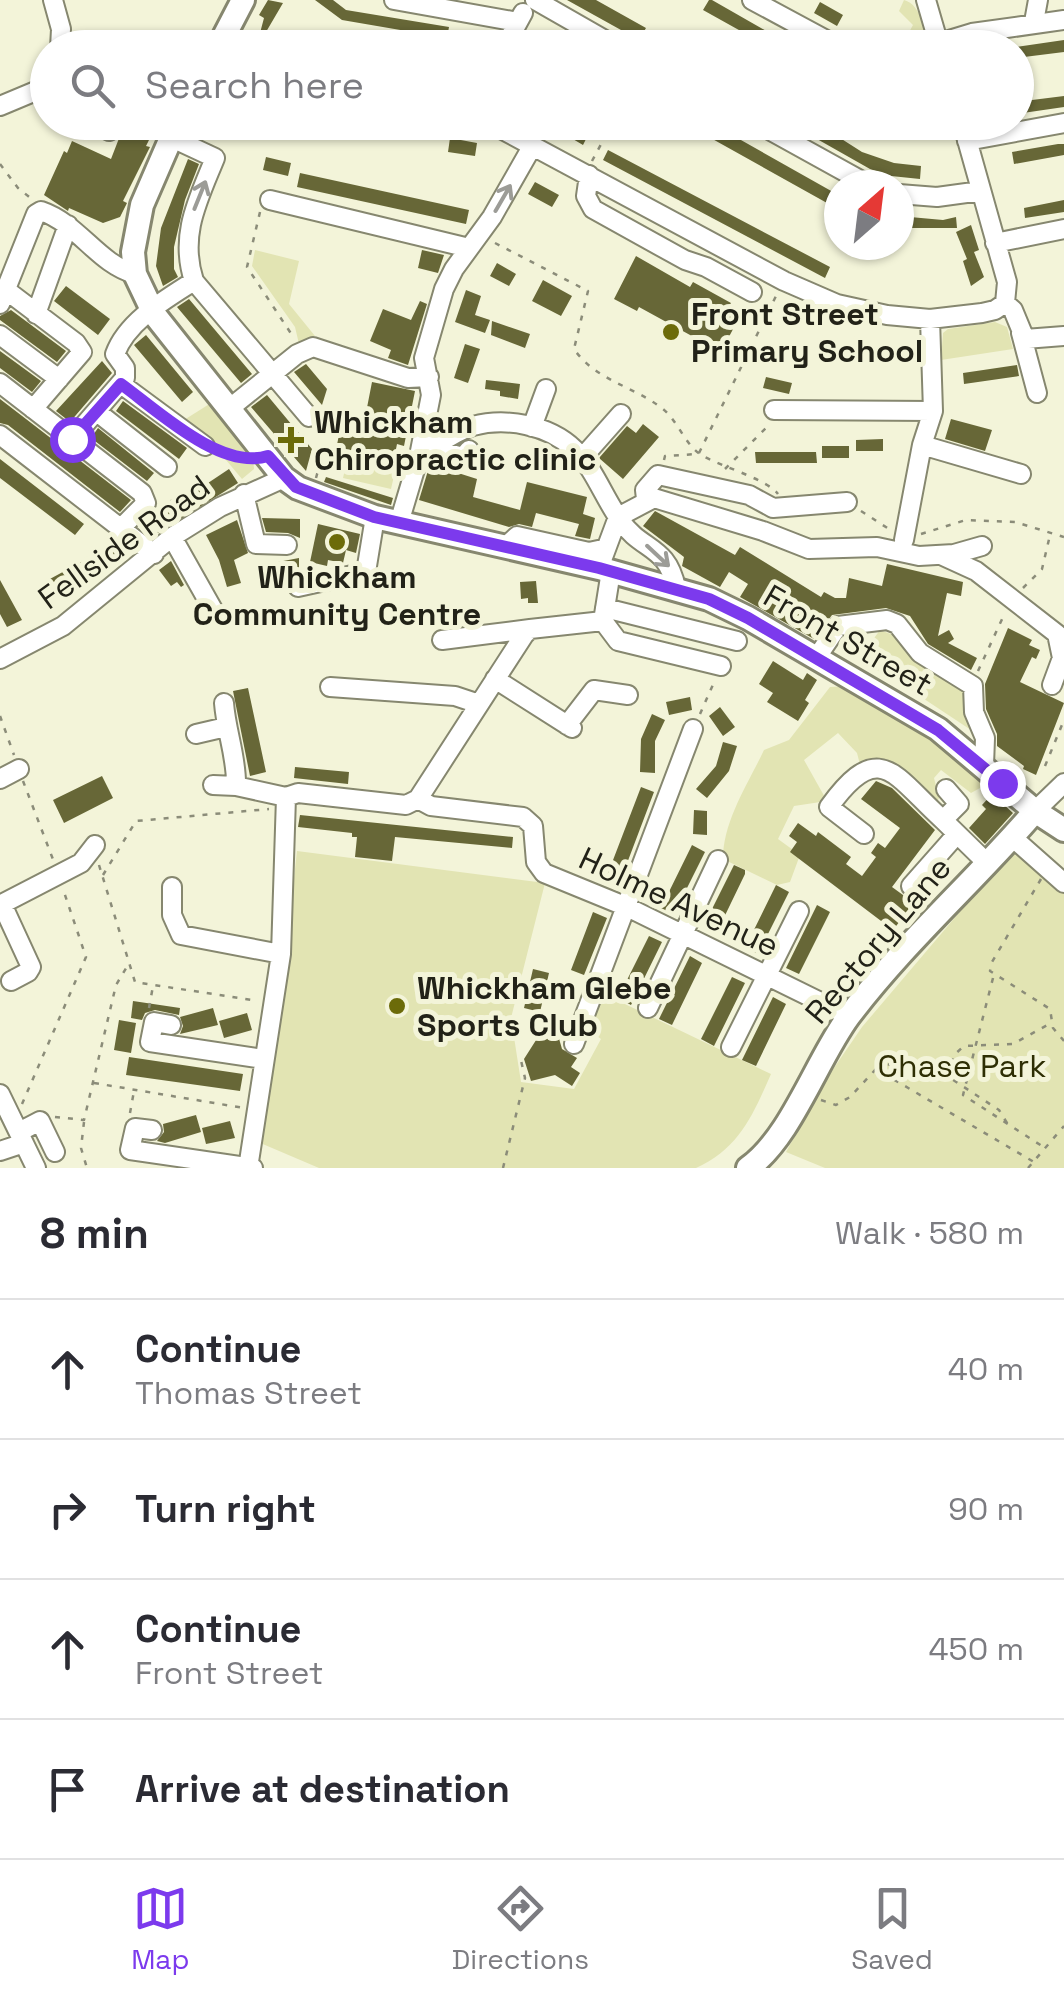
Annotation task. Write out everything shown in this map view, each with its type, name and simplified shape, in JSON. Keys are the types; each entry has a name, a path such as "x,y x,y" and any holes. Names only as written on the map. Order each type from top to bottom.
{"main road":[{"path":"227,30 243,0"},
{"path":"167,140 136,230 135,274 150,310 284,478"},
{"name":"Front Street","path":"284,478 307,492 374,517 504,548 605,563 709,599 938,730 1034,811 1064,830"},
{"name":"Rectory Lane","path":"748,1168 772,1146 850,1016 927,923 1034,811"}],"street":[{"path":"53,0 61,30"},
{"path":"394,0 518,22"},
{"path":"514,30 533,0 587,30"},
{"path":"752,0 808,30"},
{"path":"784,0 791,21"},
{"path":"926,0 935,30"},
{"path":"1034,22 1038,0"},
{"path":"989,30 1064,20"},
{"path":"0,106 30,93"},
{"path":"1034,126 1064,123"},
{"path":"188,140 215,158 191,216 186,253 194,281 309,417"},
{"path":"523,140 784,280 837,304 930,319 982,313 1005,302 1007,282 966,140"},
{"path":"788,140 842,170"},
{"path":"399,523 425,452 431,395 424,358 444,289 533,145"},
{"path":"587,174 586,196 593,209 684,260 706,267 752,292"},
{"path":"914,195 937,197 981,191"},
{"path":"270,200 474,242"},
{"path":"33,408 80,357 80,347 36,314 3,297 36,214 45,212 68,225 117,269 135,274"},
{"path":"36,314 68,225"},
{"path":"994,244 1064,229"},
{"path":"72,439 121,384 126,373 117,360 116,350 150,310 194,281"},
{"path":"1005,302 1013,310 1038,393"},
{"path":"904,540 922,445 933,411 930,319"},
{"path":"1020,333 1032,340 1064,336"},
{"path":"0,336 59,379"},
{"path":"230,408 298,354 313,347 408,378 429,377"},
{"path":"0,383 146,498 143,508 120,529"},
{"path":"121,384 204,446"},
{"path":"532,427 546,389"},
{"path":"774,410 933,411"},
{"path":"97,412 167,466"},
{"path":"582,458 621,414"},
{"path":"425,452 472,426 497,422 532,427 556,436 582,458 630,533 664,557 672,569 676,588"},
{"path":"0,435 154,554"},
{"path":"922,445 1020,474"},
{"path":"425,452 463,458 469,450"},
{"path":"646,499 646,490 658,476 749,495 774,508 847,502"},
{"name":"Fellside Road","path":"1,657 64,626 172,538 244,494 284,478"},
{"path":"244,494 256,544 287,545"},
{"path":"721,666 618,641 604,614 605,563 618,517 646,499 654,498 763,530 809,549 877,547 919,556 982,546"},
{"path":"298,587 366,572 374,517"},
{"path":"172,538 191,565 216,615"},
{"path":"940,555 976,570 1057,634 1062,658 1052,684"},
{"path":"442,640 591,625 604,614"},
{"path":"604,614 736,641"},
{"path":"817,658 838,626 887,620 897,624 920,654 973,686 974,712 984,738 984,766"},
{"path":"418,799 530,629"},
{"path":"496,679 570,727 594,690 628,695"},
{"path":"330,687 455,696 480,704"},
{"path":"224,703 236,786"},
{"path":"196,734 226,727"},
{"path":"581,1041 693,730"},
{"path":"864,834 828,807 848,780 866,770 882,768 906,781 915,795 987,863"},
{"path":"0,779 19,769"},
{"path":"1034,811 1064,783"},
{"name":"Holme Avenue","path":"213,786 236,786 284,802 289,793 406,805 418,799 431,806 523,817 533,826 536,862 544,873 682,934 850,1016"},
{"path":"943,820 959,804 946,789"},
{"path":"143,1129 130,1150 250,1168 255,1110 280,954 284,802"},
{"path":"912,886 957,834"},
{"path":"1012,837 1064,882"},
{"path":"12,981 31,967 1,904 92,851"},
{"path":"648,1008 718,860"},
{"path":"172,887 172,914 181,935 280,954"},
{"path":"731,1047 799,910"},
{"path":"163,1023 150,1042 264,1059"},
{"path":"0,1094 36,1168"},
{"path":"0,1152 18,1130 40,1122 56,1152"}],"path":[{"path":"587,174 604,140"},
{"path":"0,164 18,188 45,212"},
{"path":"270,200 260,210 247,267 293,333 298,354"},
{"path":"474,242 588,291 574,349 586,366 664,410 699,454 772,485 788,507"},
{"path":"699,454 772,304"},
{"path":"726,468 767,430 774,410"},
{"path":"307,492 316,477 326,442"},
{"path":"204,446 255,460 268,456"},
{"path":"658,476 665,456 699,454"},
{"path":"847,502 904,540 966,520 1015,522 1064,536"},
{"path":"973,686 986,648 1012,599 1042,569 1051,532"},
{"path":"693,730 721,666"},
{"path":"1044,766 1064,720"},
{"path":"102,877 136,821 284,802"},
{"path":"92,851 99,862 135,982 274,1004"},
{"path":"1048,868 992,962 990,972 1050,1010 1052,1022 1064,1041"},
{"path":"87,1168 81,1148 84,1120 116,985 129,964"},
{"path":"994,976 963,1095 1045,1148"},
{"path":"153,985 147,1022 163,1023"},
{"path":"18,1130 19,1111 59,1016"},
{"path":"948,1076 959,1050 1013,1044 1052,1022"},
{"path":"504,1168 525,1078 520,1056"},
{"path":"802,1092 836,1106 882,1063 948,1076 998,1110 1007,1119 1006,1125"},
{"path":"876,1070 1034,1162"},
{"path":"94,1083 255,1110"},
{"path":"134,1090 129,1119 143,1129"},
{"path":"40,1122 41,1116 84,1120"},
{"path":"1028,1168 1064,1126"}],"green space":[{"path":"904,0 910,3 919,13 925,30 910,30 913,25 899,11"},
{"path":"255,250 299,261 289,304 315,336 299,344 295,327 252,266"},
{"path":"995,322 1007,327 1013,349 941,360 943,333 948,329"},
{"path":"211,403 253,458 254,469 242,479 210,441 184,420"},
{"path":"348,456 396,467 391,489 343,478"},
{"path":"880,630 896,636 965,686 977,734 858,660"},
{"path":"849,686 943,741 980,781 980,788 971,793 941,770 934,778 939,798 934,808 902,771 882,766 864,780 857,753 838,733 804,760 827,801 794,806 778,839 800,855 790,882 777,885 723,859 732,817 764,750 789,740 830,687"},
{"name":"Chase Park","path":"1014,848 1064,873 1064,1168 825,1168 786,1152 825,1081 862,1027"},
{"name":"Whickham Glebe Sports Club","path":"297,851 545,883 511,1018 521,1082 574,1089 601,1039 590,1031 604,994 771,1074 751,1117 734,1141 696,1168 319,1168 258,1142 270,1091"}],"building":[{"path":"268,0 283,3 267,30 261,30 264,18 259,15"},
{"path":"315,0 333,0 346,10 449,27 400,30 342,20"},
{"path":"567,0 596,0 646,28 621,30"},
{"path":"712,0 764,30 738,30 703,10"},
{"path":"820,2 843,15 837,26 814,13"},
{"path":"1064,40 1064,52 1034,56 1034,44"},
{"path":"1064,96 1064,107 1034,111 1034,100"},
{"path":"118,140 149,140 146,146 150,147 123,201 127,203 120,217 103,223 69,208 68,211 44,195 72,141 111,159"},
{"path":"450,140 477,143 475,156 448,152"},
{"path":"714,140 741,140 824,187 824,201"},
{"path":"819,140 843,140 862,152 894,163 921,166 920,179 914,178 914,170 873,170"},
{"path":"1064,144 1064,155 1014,164 1012,152"},
{"path":"608,150 830,267 825,278 603,160"},
{"path":"266,157 291,163 288,176 263,170"},
{"path":"188,159 199,164 185,200 174,247 178,277 163,286 156,266 161,228"},
{"path":"300,173 469,210 466,224 297,187"},
{"path":"535,182 559,195 552,207 528,194"},
{"path":"1064,200 1064,212 1025,218 1024,208"},
{"path":"914,217 956,217 957,228 914,228"},
{"path":"971,225 979,250 974,252 984,277 971,286 963,261 967,259 956,232"},
{"path":"422,250 444,255 438,273 418,268"},
{"path":"636,256 690,287 693,282 742,312 721,352 639,307 637,311 614,299"},
{"path":"497,263 516,274 509,286 490,276"},
{"path":"543,280 572,296 561,316 532,301"},
{"path":"66,286 110,319 98,335 54,301"},
{"path":"466,290 481,296 475,315 490,320 485,333 455,322"},
{"path":"189,299 252,374 241,383 177,307"},
{"path":"420,301 427,304 408,365 388,358 391,350 370,341 383,309 411,320"},
{"path":"11,310 66,351 57,362 0,320"},
{"path":"492,321 530,334 525,348 491,335"},
{"path":"146,335 193,392 182,402 134,345"},
{"path":"465,344 480,349 468,383 454,378"},
{"path":"0,351 41,381 32,392 0,368"},
{"path":"102,361 112,373 70,422 56,411"},
{"path":"306,364 327,389 322,405 294,372"},
{"path":"1017,365 1019,376 964,384 963,373"},
{"path":"766,377 792,383 789,394 763,388"},
{"path":"486,380 520,384 518,399 485,389"},
{"path":"372,382 415,391 404,446 397,444 394,459 346,450 344,460 334,459 339,435 329,433 332,417 364,423"},
{"path":"267,395 312,449 306,471 251,407"},
{"path":"0,399 131,500 120,512 8,425 0,423"},
{"path":"123,401 187,448 179,459 116,411"},
{"path":"951,419 992,430 985,451 945,439"},
{"path":"643,424 659,437 623,479 599,458 627,426 636,433"},
{"path":"98,428 154,473 147,481 91,438"},
{"path":"883,439 883,451 856,451 856,440"},
{"path":"822,446 849,446 849,458 822,458"},
{"path":"755,452 816,452 817,463 756,463"},
{"path":"0,459 84,524 75,535 0,478"},
{"path":"430,464 456,468 455,472 477,479 473,497 520,510 527,482 587,497 583,514 595,518 590,539 575,536 579,524 536,513 532,527 509,527 419,500"},
{"path":"229,469 238,483 152,537 140,527 182,490 187,497"},
{"path":"326,477 393,498 391,505 324,482"},
{"path":"655,511 735,555 740,547 821,597 824,592 846,598 849,578 882,586 887,564 963,582 961,596 947,593 938,636 949,630 954,639 948,643 977,658 971,670 928,644 910,616 886,608 832,615 814,639 740,597 748,584 729,572 720,587 682,566 684,557 643,526"},
{"path":"262,518 300,519 300,538 266,532"},
{"path":"237,520 248,553 234,560 241,583 227,587 206,535"},
{"name":"Whickham Community Centre","path":"318,524 360,534 356,553 346,550 343,563 328,560 327,566 310,562"},
{"path":"118,542 126,556 44,600 37,586"},
{"path":"299,558 299,571 259,578 257,566"},
{"path":"171,561 184,585 181,587 177,582 171,586 159,570"},
{"path":"0,580 22,620 7,627 0,614"},
{"path":"536,581 538,603 521,599 520,582"},
{"path":"1008,628 1032,640 1029,645 1040,650 1036,659 1032,657 1020,682 1064,703 1036,775 997,746 997,734 986,709 985,684"},
{"path":"773,661 803,680 807,673 817,680 798,721 767,702 773,693 759,684"},
{"path":"248,688 266,772 250,776 233,691"},
{"path":"690,697 692,710 669,715 666,702"},
{"path":"720,707 735,727 723,736 709,716"},
{"path":"652,714 665,720 655,741 655,773 640,772 641,739"},
{"path":"723,742 737,746 729,771 707,798 696,789 716,766"},
{"path":"295,767 349,772 348,784 294,778"},
{"path":"102,776 113,798 64,823 53,800"},
{"path":"876,781 892,788 935,830 892,887 914,903 893,930 790,852 797,842 789,836 798,823 816,836 818,832 851,857 846,864 862,876 876,857 871,853 878,843 885,848 900,828 861,799"},
{"path":"641,787 654,792 618,887 605,881"},
{"path":"992,794 1013,813 985,844 969,828 986,809 982,805"},
{"path":"694,810 707,811 707,835 693,834"},
{"path":"300,815 513,837 512,848 395,837 392,861 355,857 357,837 352,837 352,833 298,827"},
{"path":"692,845 705,852 674,914 661,908"},
{"path":"734,865 745,870 745,874 716,934 703,927"},
{"path":"776,885 789,892 758,954 745,948"},
{"path":"817,905 830,912 799,974 786,968"},
{"path":"593,912 607,918 584,975 571,970"},
{"path":"649,936 662,942 631,1005 618,998"},
{"path":"690,956 702,963 672,1025 659,1019"},
{"path":"533,969 549,973 540,1012 524,1008"},
{"path":"732,977 745,983 714,1046 701,1039"},
{"path":"773,997 786,1004 756,1066 742,1060"},
{"path":"133,1001 180,1008 179,1015 155,1010 145,1013 142,1020 131,1018"},
{"path":"213,1008 218,1025 180,1034 180,1017"},
{"path":"247,1013 252,1030 224,1038 219,1021"},
{"path":"119,1020 136,1023 131,1053 114,1050"},
{"path":"558,1035 562,1049 577,1058 571,1067 580,1073 572,1086 555,1075 531,1081 524,1059 538,1037"},
{"path":"129,1057 243,1074 240,1091 126,1075"},
{"path":"196,1115 201,1132 165,1143 157,1141 164,1132 163,1124"},
{"path":"230,1121 235,1138 206,1144 202,1128"}],"place":[{"name":"Front Street Primary School","path":"671,332"},
{"name":"Whickham Chiropractic clinic","path":"291,440"},
{"name":"Whickham Community Centre","path":"337,542"},
{"name":"Whickham Glebe Sports Club","path":"397,1006"}],"route":[{"path":"72,439 121,384 204,446 255,460 268,456 284,478 329,502 374,517 599,568 709,599 938,730 1002,783"}]}
